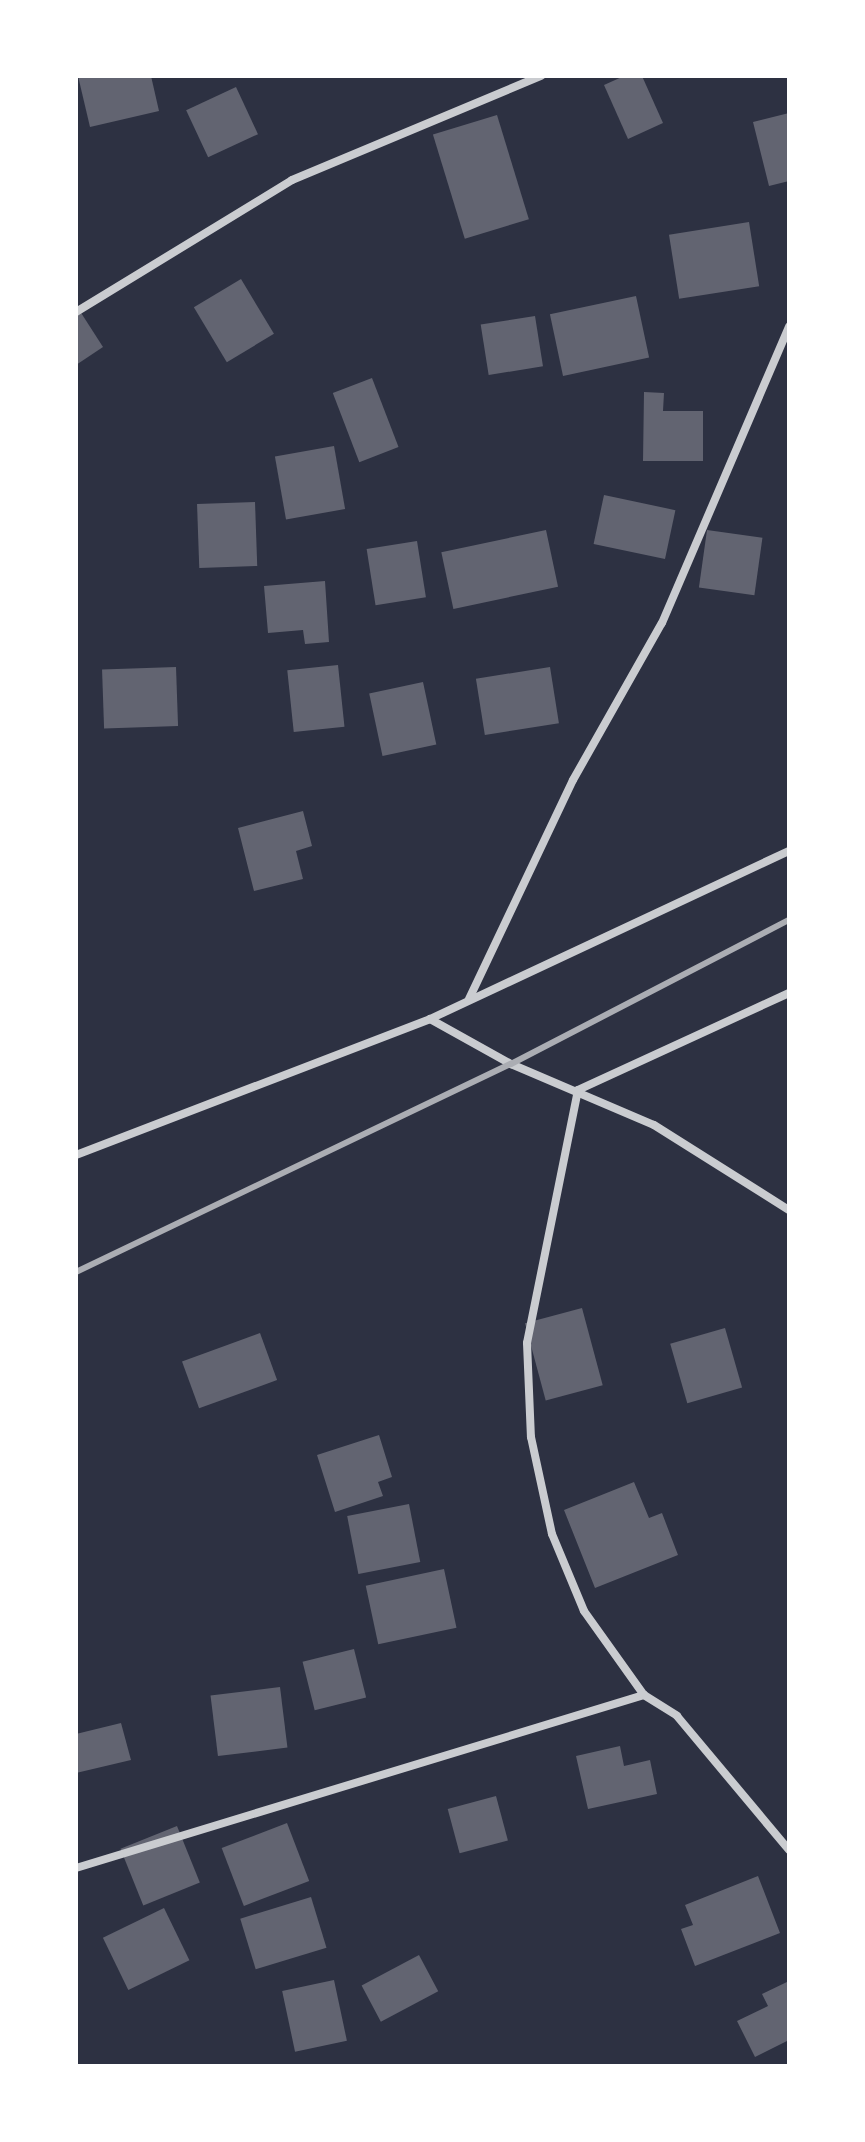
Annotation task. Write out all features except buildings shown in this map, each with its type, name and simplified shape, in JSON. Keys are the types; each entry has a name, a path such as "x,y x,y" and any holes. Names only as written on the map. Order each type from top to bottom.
{"street":[{"path":"76,312 292,180 541,76"},
{"path":"468,1000 573,780 662,623 789,326"},
{"path":"76,1155 430,1019 789,851"},
{"path":"578,1090 789,993"},
{"path":"430,1019 654,1125 789,1210"},
{"path":"578,1090 527,1343 531,1437 552,1534 584,1611 644,1695 677,1716 789,1850"},
{"path":"76,1868 644,1695"}],"railway":[{"path":"76,1272 511,1064 789,920"}]}
